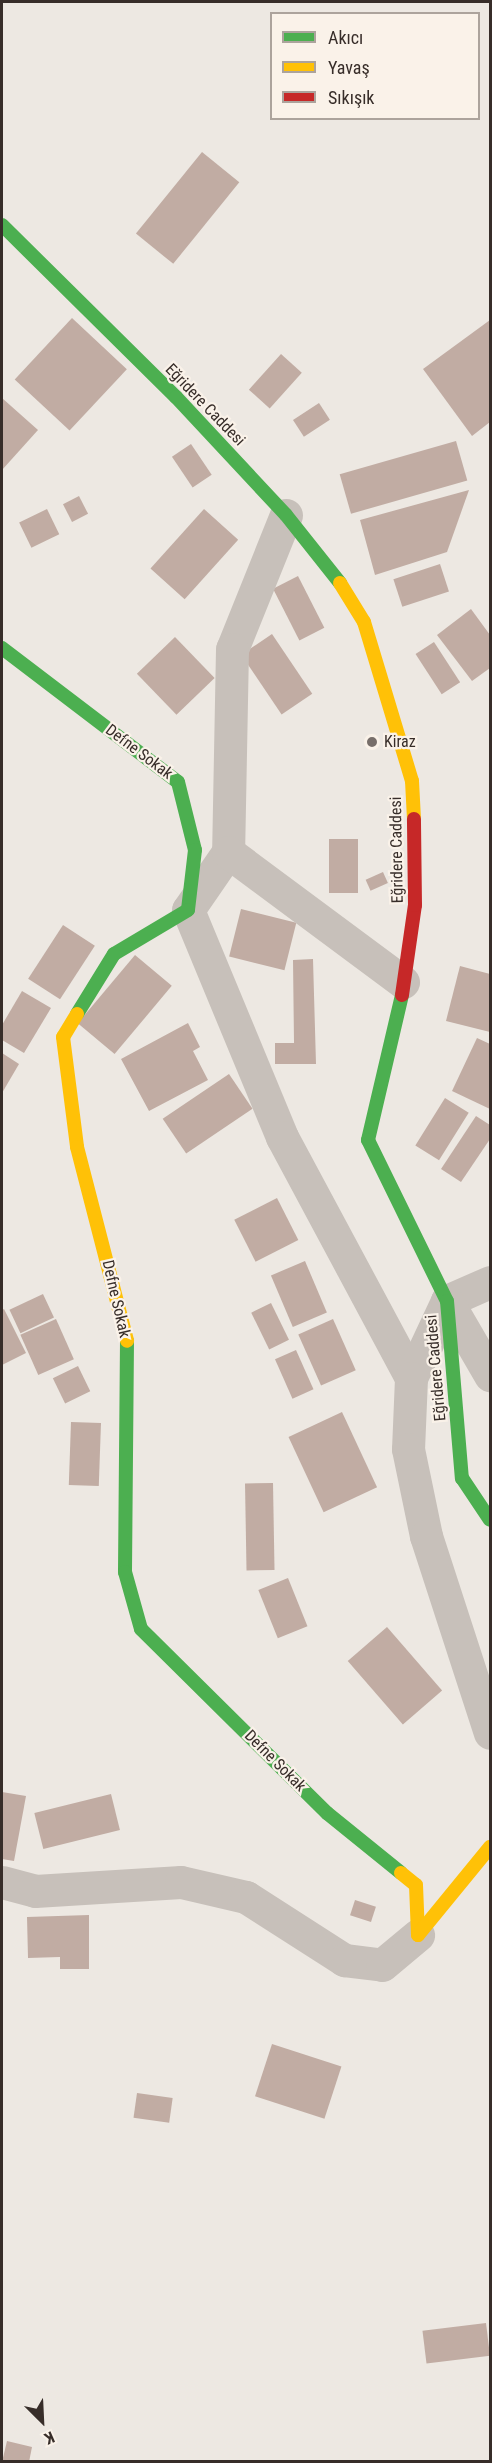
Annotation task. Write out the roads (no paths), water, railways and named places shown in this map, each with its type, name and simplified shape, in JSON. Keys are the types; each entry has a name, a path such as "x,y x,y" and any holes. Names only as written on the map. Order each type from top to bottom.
{"street":[{"name":"Eğridere Caddesi","path":"2,225 176,397 286,515 329,566 364,622 412,781 415,905 398,1020 368,1140 447,1301 462,1478 490,1520"},
{"path":"286,515 232,649 228,852 188,910 282,1137 411,1378"},
{"name":"Defne Sokak","path":"2,648 178,782 195,850 188,910 114,954 63,1037 77,1147 127,1338 124,1572 141,1629 327,1813 416,1885 418,1935"},
{"path":"228,852 403,982"},
{"path":"490,1282 447,1301 411,1378 408,1449 426,1536 490,1734"},
{"path":"447,1301 490,1375"},
{"path":"2,1882 35,1891 181,1882 246,1897 344,1960 382,1965 418,1935 490,1847"}],"place":[{"name":"Kiraz","path":"372,742"}]}
